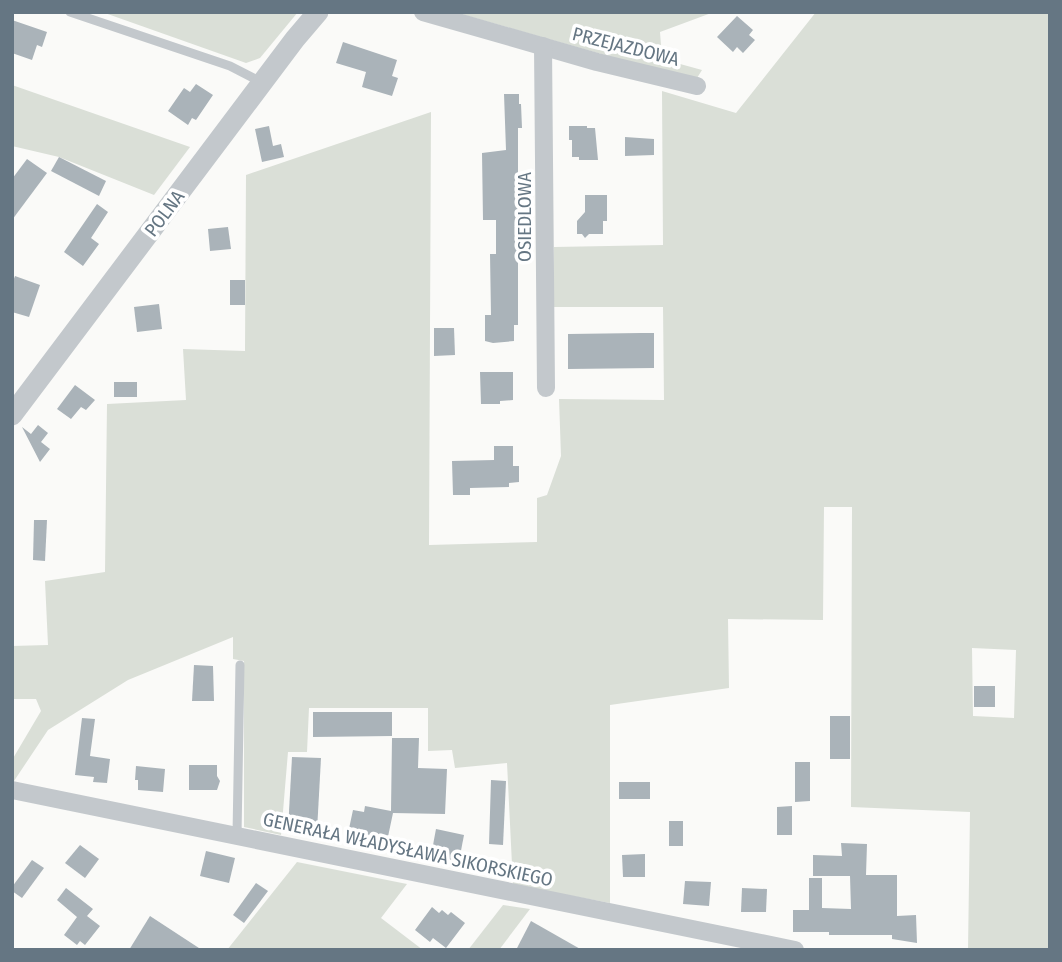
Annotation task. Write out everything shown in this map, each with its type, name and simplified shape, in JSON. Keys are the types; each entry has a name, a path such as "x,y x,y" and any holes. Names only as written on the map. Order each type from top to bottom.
{"street":[{"name":"POLNA","path":"13,411 318,12"},
{"name":"PRZEJAZDOWA","path":"423,12 597,62 697,86"},
{"name":"OSIEDLOWA","path":"544,46 546,388"},
{"name":"GENERAŁA WŁADYSŁAWA SIKORSKIEGO","path":"12,790 795,950"}],"lane":[{"path":"70,12 230,66 262,83"},
{"path":"237,835 240,665"}],"shaded area":[{"path":"102,12 298,12 260,58 246,63"},
{"path":"454,12 714,12 660,32 662,59 702,70 697,78 675,75"},
{"path":"816,12 1050,12 1050,950 968,950 970,812 851,807 852,507 824,507 823,620 728,619 729,688 610,705 610,903 513,885 507,763 455,768 452,750 428,751 428,708 309,708 307,752 288,752 281,835 244,827 244,661 233,659 233,637 128,680 48,730 14,781 12,780 12,760 41,711 36,699 12,699 12,646 48,645 45,581 105,572 107,404 186,400 183,349 245,351 246,175 431,112 429,545 537,542 537,498 547,495 561,456 559,399 664,400 663,307 553,307 554,247 663,245 662,91 736,113","holes":["972,648 1016,650 1014,718 973,716"]},
{"path":"12,85 190,147 154,195 59,157 12,146"},
{"path":"297,862 407,884 381,918 423,950 227,950"},
{"path":"503,905 530,909 499,950 468,950"}],"building":[{"path":"737,16 753,30 749,35 755,40 743,53 737,47 733,52 717,37"},
{"path":"12,20 47,32 42,47 37,45 32,60 12,53"},
{"path":"343,42 397,60 392,76 398,78 392,96 362,87 366,72 336,63"},
{"path":"196,84 213,95 196,120 192,118 188,125 168,111 184,88 190,92"},
{"path":"504,94 519,94 521,104 522,128 518,128 518,325 514,325 514,341 493,343 485,341 485,315 491,315 490,254 496,254 496,220 483,220 482,153 506,150"},
{"path":"269,126 273,146 281,144 284,157 262,162 255,129"},
{"path":"569,126 595,128 598,160 579,160 579,157 572,157"},
{"path":"625,137 654,139 654,155 625,156"},
{"path":"59,157 106,181 99,196 51,171"},
{"path":"27,159 47,173 12,220 12,179"},
{"path":"585,195 607,195 607,221 603,221 603,234 589,234 585,238 582,234 577,234 577,221 585,212"},
{"path":"97,204 108,212 91,238 99,244 83,266 64,252"},
{"path":"228,227 231,249 210,251 208,229"},
{"path":"15,276 40,285 29,317 12,312 12,284"},
{"path":"230,280 245,280 245,305 230,305"},
{"path":"159,304 162,329 137,332 134,307"},
{"path":"434,328 454,328 455,355 434,356"},
{"path":"654,333 654,368 568,369 568,334"},
{"path":"480,372 513,372 513,400 500,401 500,404 481,404"},
{"path":"114,382 137,382 137,397 114,397"},
{"path":"75,385 95,400 86,410 81,407 71,419 57,409"},
{"path":"38,425 48,433 41,442 50,449 40,462 22,427 31,434"},
{"path":"494,446 513,446 513,466 519,466 519,482 509,483 509,487 470,488 470,495 453,495 452,461 494,460"},
{"path":"34,520 47,520 45,561 33,560"},
{"path":"194,665 213,666 214,701 192,701"},
{"path":"974,686 995,686 995,707 974,707"},
{"path":"313,712 392,712 392,736 313,737"},
{"path":"830,716 850,716 850,759 830,759"},
{"path":"82,718 95,719 90,756 110,759 107,783 93,782 94,777 75,775"},
{"path":"392,738 419,738 418,768 447,769 445,814 393,813 386,846 347,838 353,810 364,812 365,806 391,811"},
{"path":"292,757 321,758 317,831 288,830"},
{"path":"795,762 810,762 810,801 795,802"},
{"path":"189,765 217,765 220,781 217,790 189,790"},
{"path":"136,766 165,769 163,792 138,790 138,780 135,780"},
{"path":"491,780 506,781 503,845 489,844"},
{"path":"619,782 650,782 650,799 619,799"},
{"path":"792,806 792,835 777,835 777,807"},
{"path":"669,821 683,821 683,846 669,846"},
{"path":"436,829 464,835 459,861 431,856"},
{"path":"841,843 867,844 866,875 897,875 897,916 916,915 917,943 892,939 892,935 793,932 793,910 809,910 809,878 822,878 822,908 851,909 850,876 813,876 813,855 842,856"},
{"path":"80,845 99,859 85,878 65,863"},
{"path":"206,851 235,858 229,883 200,876"},
{"path":"645,854 645,877 623,877 622,855"},
{"path":"32,860 44,868 22,898 12,891 12,887"},
{"path":"685,881 711,882 709,906 683,904"},
{"path":"256,883 268,891 244,923 233,915"},
{"path":"66,888 93,909 87,916 100,926 85,945 80,941 77,945 64,935 77,917 57,900"},
{"path":"742,888 767,889 766,912 741,912"},
{"path":"432,907 439,913 442,910 448,915 451,912 465,923 446,948 433,938 430,942 415,930"},
{"path":"150,916 202,950 129,950"},
{"path":"531,921 582,950 516,950"}]}
